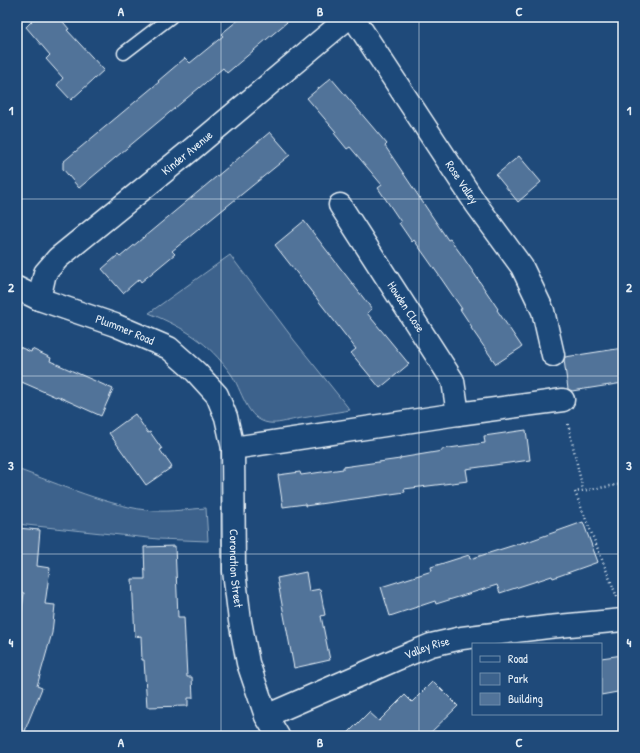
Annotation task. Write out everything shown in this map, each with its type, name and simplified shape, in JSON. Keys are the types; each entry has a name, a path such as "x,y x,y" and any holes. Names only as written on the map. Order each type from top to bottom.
{"street":[{"name":"Kinder Avenue","path":"39,299 46,273 58,258 191,150 349,17"},
{"name":"Rose Valley","path":"353,17 476,204 522,267 543,311 553,355"},
{"name":"Howden Close","path":"340,205 453,381 458,414"},
{"name":"Plummer Road","path":"17,288 39,299 115,325 169,348 196,372 217,396"},
{"name":"Coronation Street","path":"217,396 226,418 233,448 234,571 240,621 248,663 266,716 278,736"},
{"path":"233,448 458,414 563,400"},
{"name":"Valley Rise","path":"266,716 431,645 462,638 548,627 621,610"}],"lane":[{"path":"124,53 171,17"}],"path":[{"path":"621,610 575,492 623,484"}],"green space":[{"path":"230,255 294,340 350,410 279,423 261,421 250,410 231,374 204,344 185,331 149,313"},
{"path":"17,469 102,500 137,509 173,511 206,508 208,541 158,539 17,524"}],"building":[{"path":"36,17 59,17 69,29 67,30 104,70 71,100 57,85 63,78 46,59 50,55 26,27"},
{"path":"242,17 293,17 227,73 223,68 79,188 63,169 63,162 159,82 158,81 185,58 190,63 223,36 221,34"},
{"path":"331,78 387,144 385,146 448,240 450,239 463,257 522,347 496,364 471,328 472,327 460,309 462,309 438,274 414,240 412,242 399,223 401,222 378,188 382,185 350,147 347,149 334,133 336,132 307,98"},
{"path":"270,132 290,155 172,251 175,254 141,282 139,279 123,293 102,269 118,255 120,257"},
{"path":"519,156 541,182 518,202 496,175"},
{"path":"304,221 372,309 367,313 409,364 380,388 351,353 356,349 275,245"},
{"path":"17,346 31,352 32,349 51,358 50,361 113,389 101,416 17,380"},
{"path":"623,348 623,383 572,391 568,389 564,360 565,357"},
{"path":"135,414 148,433 150,432 162,449 160,450 172,467 146,485 109,433"},
{"path":"526,430 530,460 466,469 468,481 404,489 405,492 305,506 305,504 283,507 278,475 300,472 301,475 400,459 442,451 442,449 485,443 484,436"},
{"path":"583,522 598,562 553,578 552,576 500,593 497,585 436,604 435,601 390,616 381,587 432,571 431,567 469,555 470,559 524,543"},
{"path":"17,528 40,530 37,566 50,568 45,604 55,605 52,633 37,686 42,688 24,736 17,736 17,648 24,593 17,592"},
{"path":"175,546 178,617 184,617 187,677 192,677 193,698 188,698 188,706 147,707 141,636 135,637 132,579 145,579 144,547"},
{"path":"306,572 309,591 320,589 325,615 321,616 330,660 294,668 277,578"},
{"path":"623,655 623,691 602,695 602,658"},
{"path":"433,681 458,706 427,736 345,736 369,712 379,721 405,695 412,702"}]}
